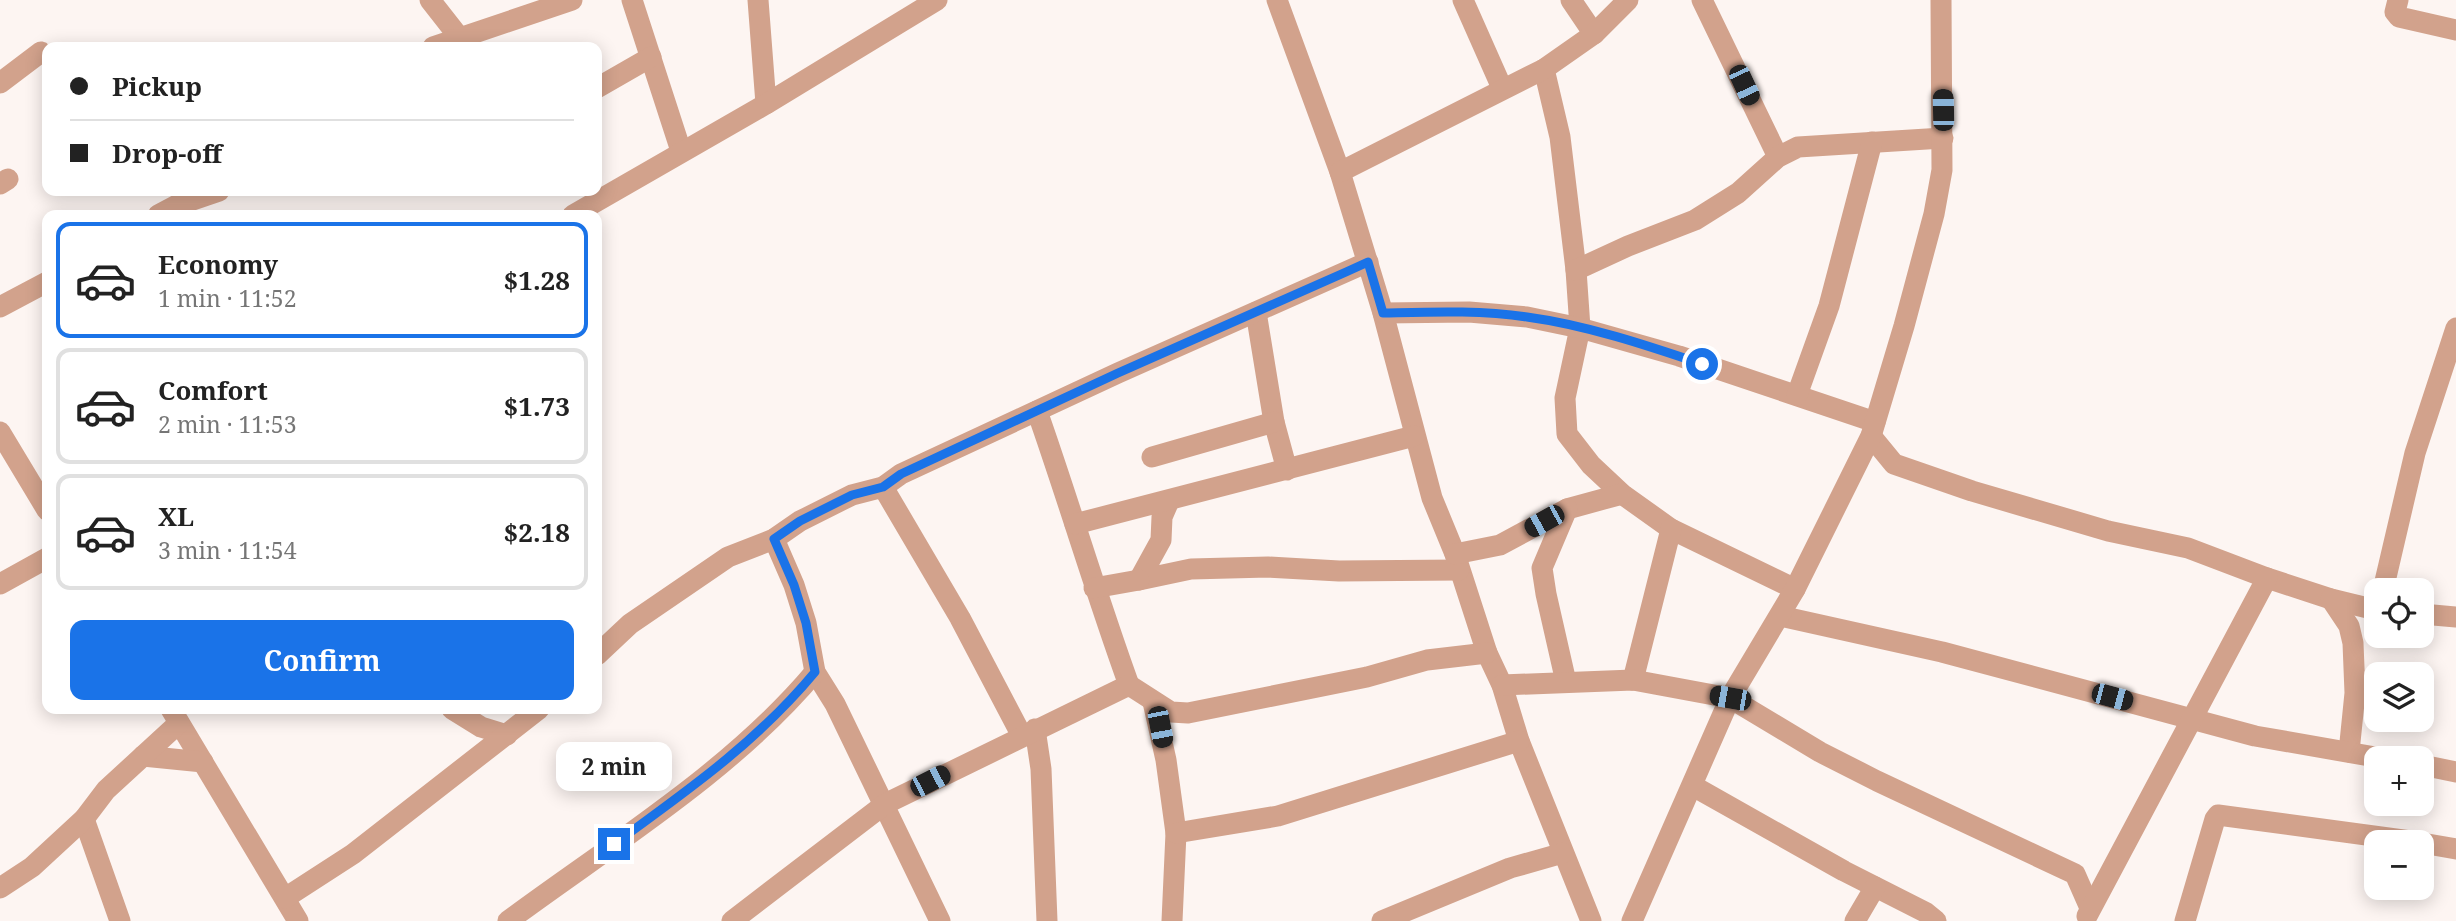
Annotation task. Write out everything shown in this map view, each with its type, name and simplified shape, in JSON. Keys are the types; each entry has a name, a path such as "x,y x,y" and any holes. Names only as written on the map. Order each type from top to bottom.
{"street":[{"path":"430,0 459,37"},
{"path":"446,42 572,0"},
{"path":"632,0 681,151"},
{"path":"758,0 766,104"},
{"path":"581,210 766,104 937,0"},
{"path":"1277,0 1340,172 1383,313 1432,498 1457,562 1487,653 1502,685 1519,741 1590,921"},
{"path":"1462,0 1502,88"},
{"path":"1571,0 1594,34"},
{"path":"1340,172 1544,69 1594,34 1628,0"},
{"path":"1702,0 1779,157"},
{"path":"1632,921 1730,698 1795,589 1873,429 1905,326 1934,214 1942,170 1941,0"},
{"path":"2398,0 2395,12 2399,17 2456,30"},
{"path":"0,83 41,52"},
{"path":"602,85 651,57"},
{"path":"1544,69 1559,137 1576,270 1580,328 1565,398 1567,434 1591,465 1622,494 1671,529 1795,589"},
{"path":"1576,270 1695,220 1738,193 1779,157 1798,147 1943,138"},
{"path":"1797,395 1829,306 1872,142"},
{"path":"168,208 204,196"},
{"path":"602,650 630,624 728,557 774,539 800,521 852,495 883,487 901,474 1368,262"},
{"path":"0,307 42,285"},
{"path":"1256,312 1274,422 1287,470"},
{"path":"1383,313 1469,312 1527,317 1580,328 1679,356 1797,395 1873,429 1894,464 1972,491 2108,531 2188,548 2267,578 2364,607"},
{"path":"2386,578 2415,453 2448,381 2456,328"},
{"path":"1037,411 1094,588 1129,685 1171,712 1188,713 1367,677 1427,660 1487,653"},
{"path":"1152,457 1274,422"},
{"path":"0,432 6,456 42,503"},
{"path":"1075,524 1414,436"},
{"path":"883,487 1028,733 1041,769 1047,921"},
{"path":"1094,588 1203,569 1268,567 1339,571 1457,562 1500,545 1567,509 1622,494"},
{"path":"1139,580 1161,540 1162,517 1169,501"},
{"path":"1566,682 1542,568 1567,509"},
{"path":"1633,681 1671,529"},
{"path":"774,539 794,585 806,623 815,672 835,704 940,921"},
{"path":"0,584 42,561"},
{"path":"2088,914 2267,578"},
{"path":"2331,599 2349,626 2353,643 2356,693 2349,752"},
{"path":"2434,615 2456,618"},
{"path":"1780,616 1942,652 2255,736 2364,755"},
{"path":"508,921 678,797 753,738 787,705 815,672"},
{"path":"1502,685 1633,681 1730,698 1820,752 1865,775 2075,874 2088,914"},
{"path":"732,921 885,804 1129,685"},
{"path":"1153,702 1166,760 1176,833 1172,921"},
{"path":"460,714 481,727 507,735"},
{"path":"0,888 32,867 84,819 106,790 143,756 175,716 290,912 352,854 533,714"},
{"path":"1176,833 1278,816 1519,741"},
{"path":"143,756 203,762"},
{"path":"2434,767 2456,772"},
{"path":"1693,786 1772,832 1925,912 1936,921"},
{"path":"2185,921 2218,815 2364,835"},
{"path":"84,819 120,921"},
{"path":"2434,845 2456,849"},
{"path":"1390,919 1510,868 1563,853"},
{"path":"1855,921 1875,887"}],"route":[{"path":"614,844 753,738 787,705 815,672 806,623 794,585 774,539 800,521 852,495 883,487 901,474 1118,373 1368,262 1383,313 1469,312 1527,317 1580,328 1702,364"}]}
